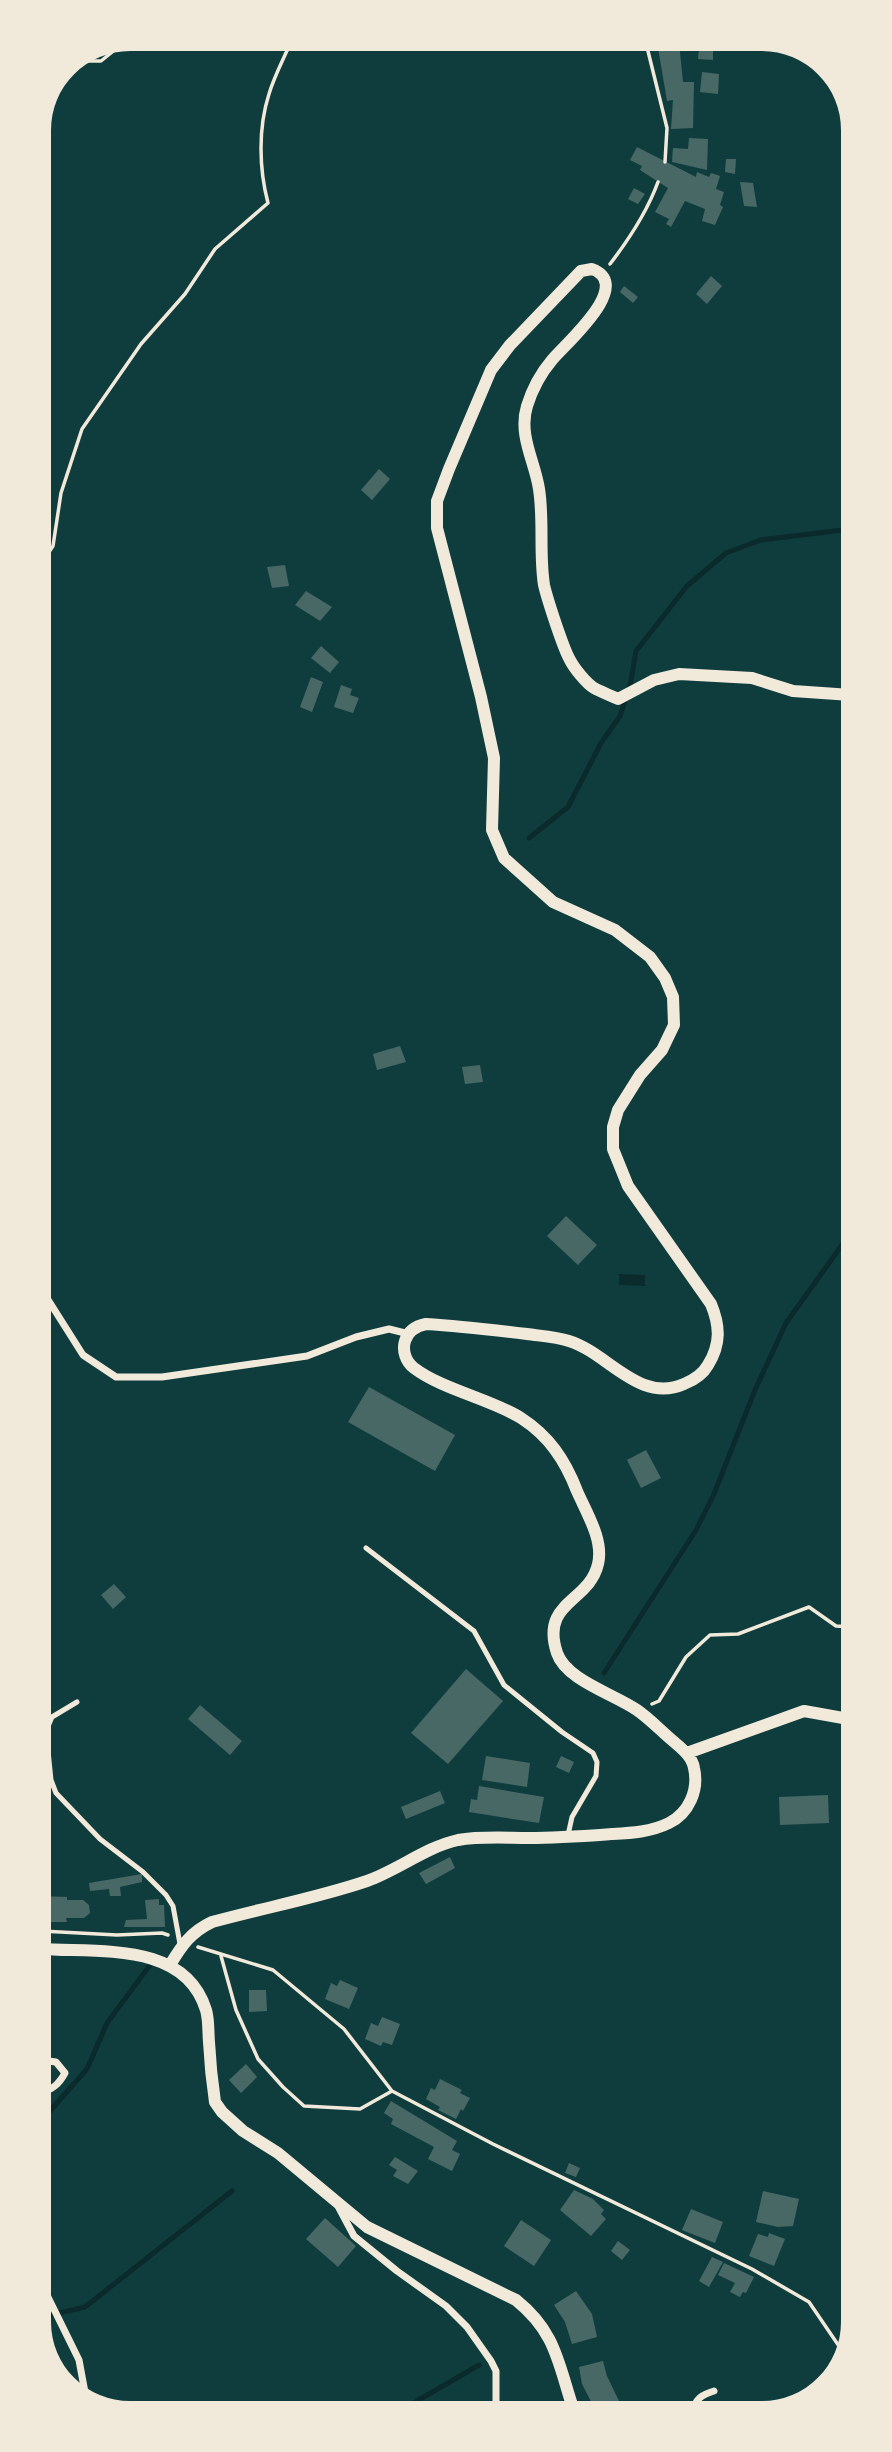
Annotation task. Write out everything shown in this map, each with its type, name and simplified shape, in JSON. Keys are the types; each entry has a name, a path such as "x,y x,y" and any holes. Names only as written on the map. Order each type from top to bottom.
{"street":[{"path":"170,1965 183,1944 199,1928 212,1922 368,1881 456,1841 481,1838 568,1838 646,1832 676,1819 689,1806 695,1788 694,1766 687,1753 637,1710 569,1672 558,1658 553,1639 554,1622 559,1611 590,1581 598,1564 599,1545 568,1469 554,1446 519,1416 471,1397 413,1367 404,1353 409,1334 418,1326 426,1324 470,1327 571,1341 643,1385 660,1389 677,1387 693,1380 706,1369 715,1354 719,1338 717,1320 711,1304 628,1186 613,1149 613,1127 618,1110 640,1074 662,1049 674,1025 673,997 665,978 650,957 615,930 553,902 504,858 492,830 494,758 437,528 438,501 491,370 510,345 581,271 592,269 601,274 605,284 601,302 593,317 550,361 534,387 526,409 525,438 539,485 542,507 544,585 570,660 592,687 618,699 654,680 679,674 752,678 793,691 841,694"},
{"path":"51,1304 83,1355 116,1377 162,1377 307,1356 356,1337 389,1329 409,1334"},
{"path":"687,1753 804,1711 841,1717"},
{"path":"51,1950 138,1954 170,1965 188,1977 197,1989 206,2011 215,2102 222,2112 243,2131 278,2152 367,2227 516,2300 533,2314 546,2331 557,2356 571,2401"},
{"path":"51,2061 56,2062 65,2073 51,2089"},
{"path":"333,2198 355,2236 446,2306 467,2328 496,2371 496,2401"},
{"path":"51,2303 79,2360 84,2386"},
{"path":"696,2401 714,2391"}],"lane":[{"path":"366,1548 474,1631 505,1685 562,1732 593,1753 597,1762 596,1776 572,1817 568,1838"},
{"path":"51,1719 77,1702"},
{"path":"51,1780 56,1794 100,1839 143,1872 166,1895 173,1906 183,1944"}],"path":[{"path":"51,549 61,493 82,429 141,344 185,294 215,249 268,203 262,181 261,134 268,95 287,51"},
{"path":"648,51 667,128 665,162"},
{"path":"90,61 101,61 111,53"},
{"path":"601,274 625,244 650,205 658,182"},
{"path":"637,1710 659,1701 686,1657 710,1635 738,1634 808,1607 836,1626 841,1626"},
{"path":"51,1932 117,1935 162,1933 183,1944 273,1970 344,2029 392,2091 752,2269 809,2302 838,2345"},
{"path":"221,1956 236,2010 258,2059 304,2106 360,2109 392,2091"}],"water":[{"path":"619,1274 645,1275 645,1286 619,1285"}],"building":[{"path":"659,51 680,51 683,82 694,82 693,128 671,129 673,100 667,101"},
{"path":"699,51 713,51 713,60 698,59"},
{"path":"702,72 719,74 718,94 700,92"},
{"path":"689,138 708,139 707,170 672,162 673,148 688,149"},
{"path":"637,147 696,177 697,172 709,177 711,173 720,176 716,189 724,192 720,205 723,207 715,225 702,221 705,209 685,201 671,227 666,224 669,219 655,212 668,188 640,170 642,166 630,160"},
{"path":"726,159 736,159 735,174 725,172"},
{"path":"740,182 753,183 757,207 744,206"},
{"path":"634,188 645,194 638,204 628,199"},
{"path":"711,276 722,286 707,304 696,294"},
{"path":"624,286 638,297 633,303 620,292"},
{"path":"379,469 390,479 372,500 361,490"},
{"path":"285,565 289,586 272,588 267,567"},
{"path":"306,591 332,607 320,621 295,605"},
{"path":"321,646 339,662 330,673 311,658"},
{"path":"311,677 323,682 312,712 300,707"},
{"path":"341,685 352,689 350,695 359,698 353,713 334,707"},
{"path":"400,1046 406,1062 377,1070 373,1054"},
{"path":"480,1065 483,1082 465,1084 462,1067"},
{"path":"566,1216 597,1245 578,1265 547,1236"},
{"path":"369,1387 455,1435 435,1471 348,1422"},
{"path":"646,1450 661,1478 641,1488 627,1460"},
{"path":"114,1584 126,1597 113,1609 101,1595"},
{"path":"466,1669 503,1701 448,1764 411,1733"},
{"path":"200,1705 242,1741 230,1755 188,1719"},
{"path":"486,1756 530,1763 527,1787 482,1780"},
{"path":"561,1756 574,1762 569,1773 556,1767"},
{"path":"479,1786 544,1797 539,1823 469,1812 471,1799 477,1800"},
{"path":"440,1791 445,1803 406,1819 401,1807"},
{"path":"828,1795 829,1823 780,1825 779,1797"},
{"path":"450,1857 455,1868 426,1884 419,1873"},
{"path":"142,1874 142,1882 120,1887 121,1896 110,1896 109,1889 90,1891 89,1883"},
{"path":"51,1896 83,1900 89,1905 90,1913 84,1918 66,1918 67,1922 51,1922"},
{"path":"159,1899 159,1905 164,1905 165,1927 124,1927 126,1920 147,1919 145,1900"},
{"path":"340,1980 358,1988 349,2009 325,1999 331,1983 337,1986"},
{"path":"249,1990 266,1990 267,2011 249,2012"},
{"path":"382,2017 400,2024 392,2045 383,2042 381,2046 365,2039 371,2023 378,2026"},
{"path":"246,2064 257,2077 241,2093 229,2080"},
{"path":"440,2079 462,2090 460,2093 470,2098 456,2119 438,2110 440,2107 426,2099 431,2088 435,2090"},
{"path":"391,2101 457,2141 452,2150 460,2154 452,2171 428,2159 434,2147 391,2124 393,2119 384,2113"},
{"path":"395,2157 418,2171 408,2184 393,2176 397,2170 389,2165"},
{"path":"569,2163 580,2168 576,2177 565,2173"},
{"path":"574,2190 593,2199 604,2210 601,2214 606,2219 591,2236 560,2210"},
{"path":"763,2191 799,2199 793,2226 778,2227 756,2222"},
{"path":"691,2209 723,2222 715,2243 682,2230"},
{"path":"325,2218 356,2246 338,2267 306,2239"},
{"path":"521,2220 551,2240 534,2266 504,2246"},
{"path":"769,2233 785,2239 774,2266 749,2256 758,2234 768,2237"},
{"path":"618,2241 630,2250 622,2260 611,2251"},
{"path":"712,2257 723,2262 709,2287 699,2281"},
{"path":"724,2263 754,2277 746,2293 743,2292 740,2297 730,2292 735,2283 718,2275"},
{"path":"576,2291 592,2314 597,2337 572,2344 565,2322 554,2305"},
{"path":"603,2361 619,2401 591,2401 582,2384 579,2367"}],"waterway":[{"path":"529,838 568,807 601,743 620,716 630,686 636,651 687,586 726,553 761,540 841,530"},
{"path":"604,1673 696,1530 714,1494 755,1390 786,1323 841,1246"},
{"path":"51,2110 87,2069 107,2023 150,1965"},
{"path":"51,2315 85,2307 232,2191"},
{"path":"417,2401 479,2365"}]}
